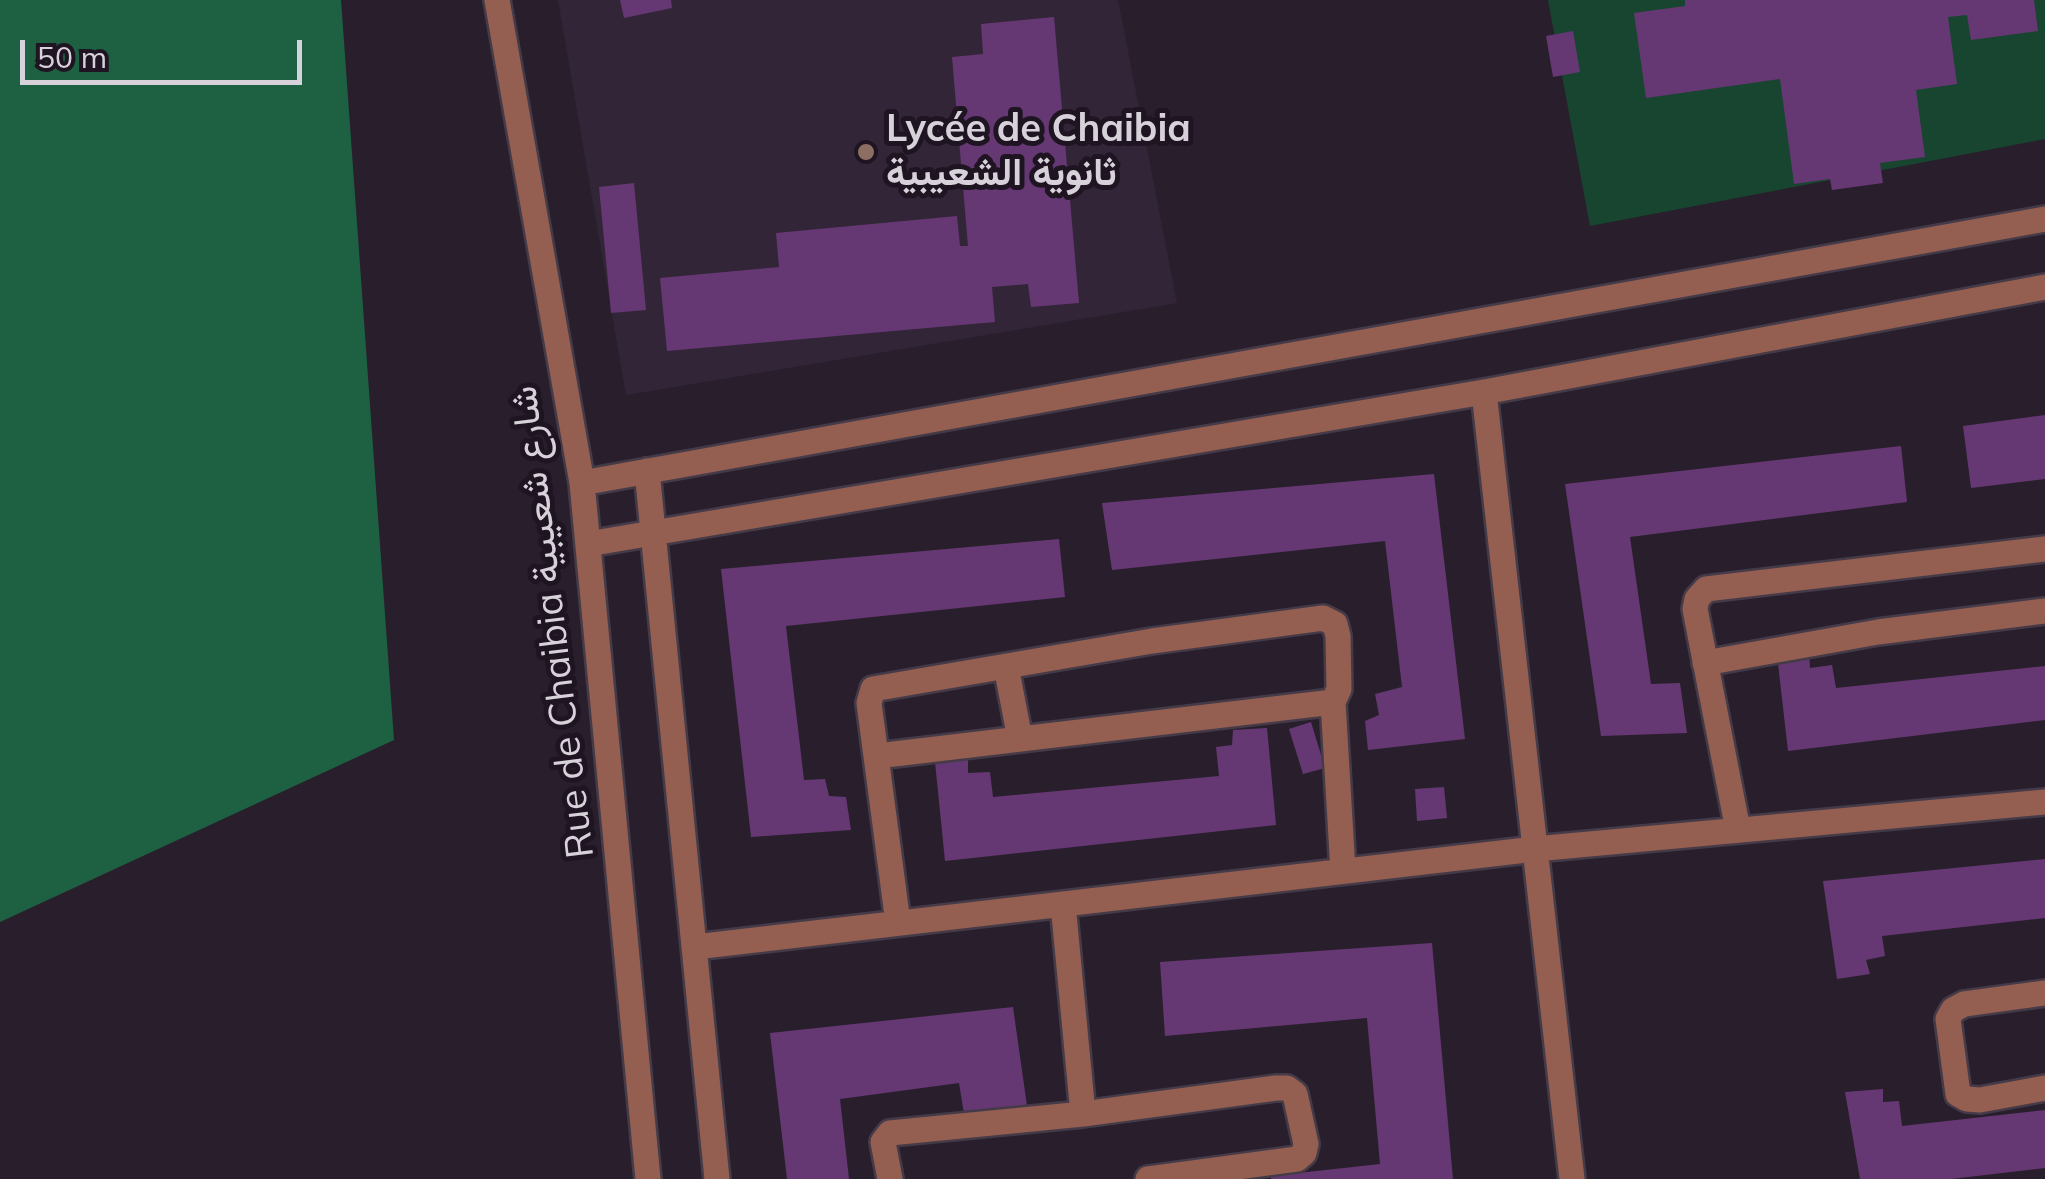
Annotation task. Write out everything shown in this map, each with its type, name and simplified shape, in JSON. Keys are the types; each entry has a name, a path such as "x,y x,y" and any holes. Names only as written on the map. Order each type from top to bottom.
{"street":[{"name":"Rue de Chaibia شارع شعيبية","path":"496,0 582,483 648,1179"},
{"path":"582,483 2045,219"},
{"path":"588,544 1484,392 2045,286"},
{"path":"1484,392 1572,1179"},
{"path":"647,472 717,1179"},
{"path":"1738,830 1695,609 1706,588 2045,549"},
{"path":"1705,663 1878,632 2045,611"},
{"path":"898,923 869,703 873,689 1152,641 1322,618 1334,624 1338,636 1339,689 1333,702 1343,871"},
{"path":"1006,666 1020,739"},
{"path":"876,756 1333,702"},
{"path":"695,946 1535,849 2045,802"},
{"path":"1063,904 1083,1114"},
{"path":"2045,994 1964,1004 1953,1010 1948,1019 1958,1094 1980,1100 2045,1088"},
{"path":"890,1179 883,1142 890,1133 1083,1114 1276,1088 1287,1088 1295,1094 1306,1144 1304,1153 1296,1159 1148,1179"}],"shaded area":[{"name":"Lycée de Chaibia ثانوية الشعيبية","path":"558,0 1118,0 1177,303 626,395"}],"green space":[{"path":"0,0 341,0 394,740 0,922"},
{"path":"1548,0 2045,0 2045,139 1590,226"}],"building":[{"path":"620,0 671,0 672,8 624,18"},
{"path":"1685,0 2034,0 2038,31 1971,40 1967,15 1948,17 1957,84 1916,90 1925,157 1880,163 1883,183 1832,190 1830,179 1794,184 1780,79 1646,98 1634,13 1685,6"},
{"path":"1054,17 1079,303 1031,307 1028,284 992,287 995,322 667,351 660,278 779,267 776,233 957,216 960,246 968,246 952,57 983,54 981,24"},
{"path":"1573,31 1580,72 1553,77 1546,36"},
{"path":"634,183 646,310 611,313 599,187"},
{"path":"2045,415 2045,479 1971,488 1963,426"},
{"path":"1901,446 1907,502 1630,537 1651,684 1680,683 1687,733 1601,736 1565,484"},
{"path":"1434,474 1465,739 1368,750 1365,721 1379,715 1375,694 1402,687 1385,541 1112,570 1102,503"},
{"path":"1059,539 1065,597 786,626 804,780 825,779 829,796 846,797 851,830 751,837 721,569"},
{"path":"1809,651 1810,668 1832,665 1836,688 2045,666 2045,720 1788,751 1777,655"},
{"path":"1311,722 1325,768 1303,774 1289,729"},
{"path":"1267,728 1276,825 945,861 935,762 968,760 968,773 990,772 993,797 1219,776 1216,747 1232,745 1233,730"},
{"path":"1444,787 1447,818 1417,821 1415,789"},
{"path":"2045,859 2045,918 1882,936 1885,956 1866,960 1870,974 1837,979 1823,881"},
{"path":"1432,943 1453,1179 1271,1179 1380,1164 1367,1018 1165,1036 1160,962"},
{"path":"1013,1007 1028,1113 965,1120 959,1083 840,1099 849,1179 787,1179 770,1033"},
{"path":"1883,1089 1883,1102 1899,1101 1902,1126 2045,1110 2045,1168 1951,1179 1860,1179 1845,1092"}],"place":[{"name":"Lycée de Chaibia ثانوية الشعيبية","path":"866,152"}]}
